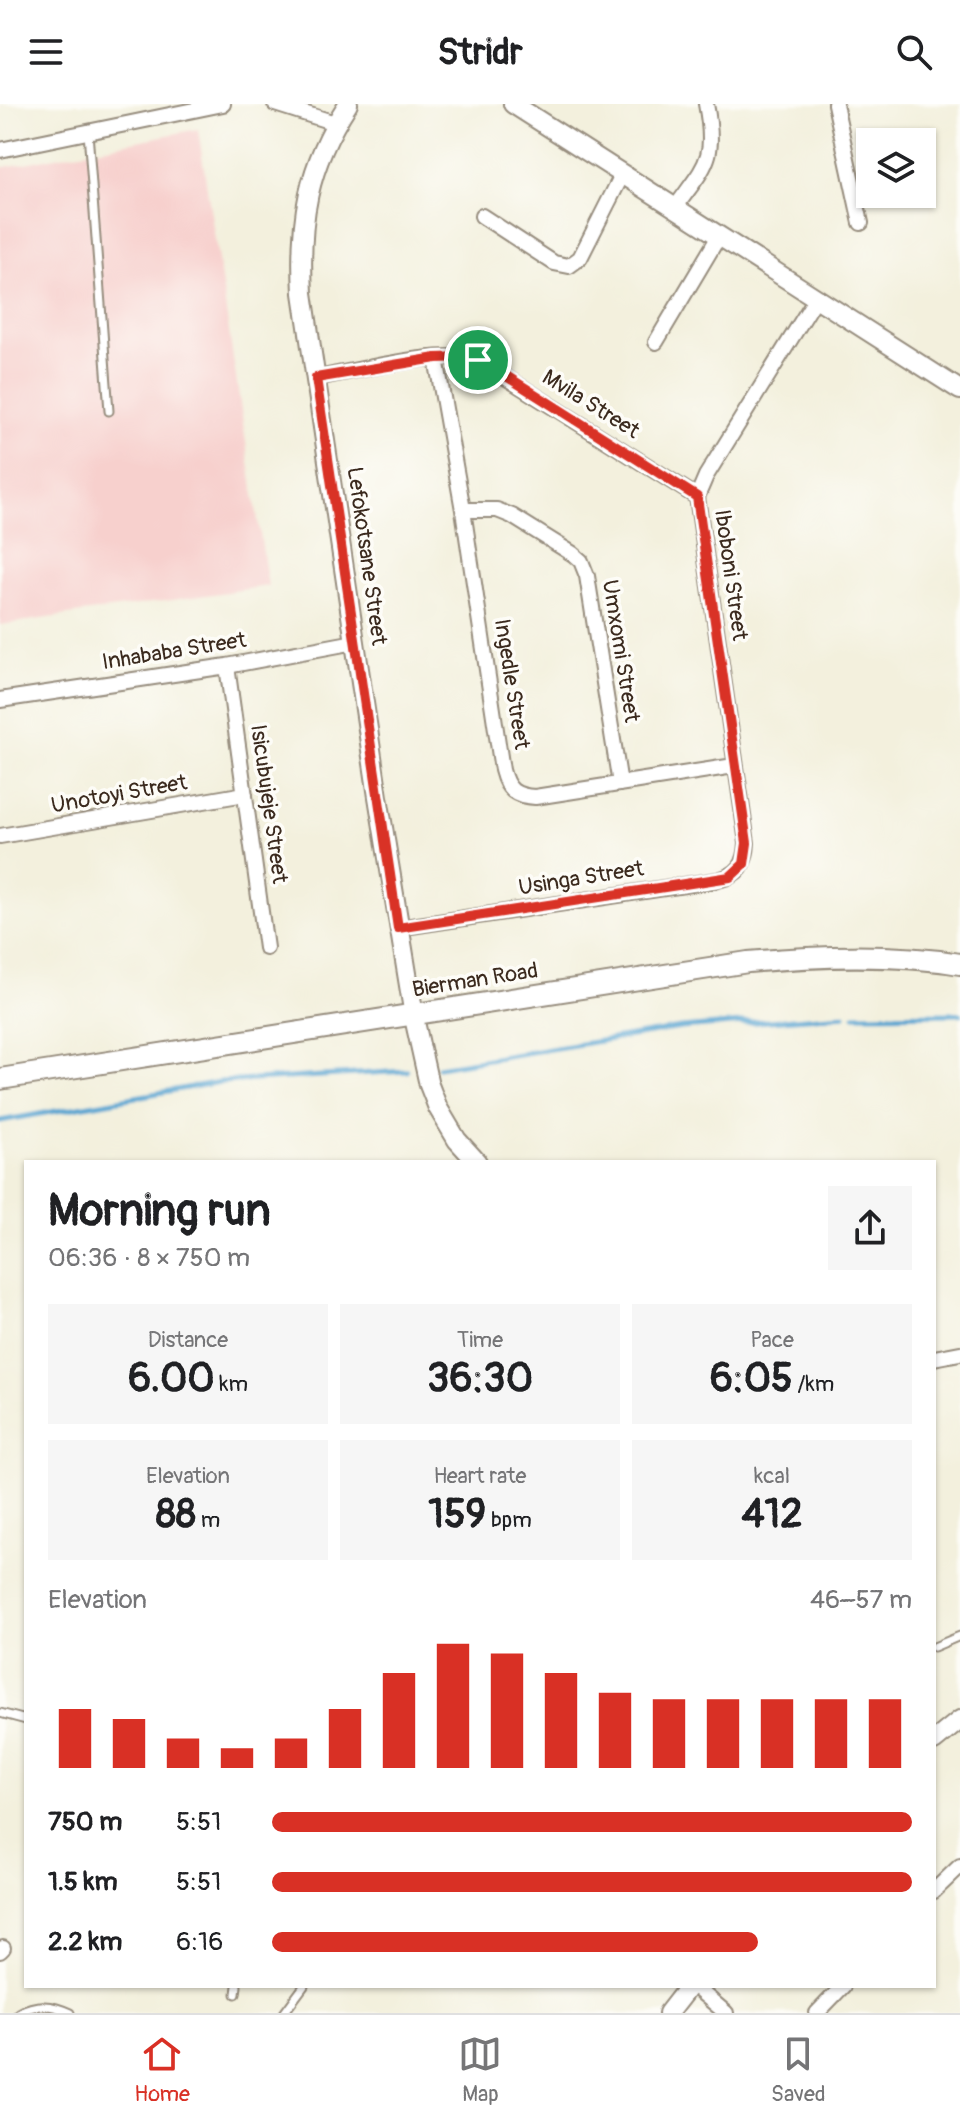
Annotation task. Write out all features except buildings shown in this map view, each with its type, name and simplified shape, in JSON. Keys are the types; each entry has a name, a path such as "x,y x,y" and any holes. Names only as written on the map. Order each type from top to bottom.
{"main road":[{"name":"Bierman Road","path":"0,1088 709,966 760,961 876,958 960,964"},
{"name":"Bierman Road","path":"0,1079 724,973 785,967 876,966 960,972"}],"street":[{"path":"0,150 223,104"},
{"path":"275,104 335,123"},
{"name":"Lefokotsane Street","path":"348,104 335,123 306,199 301,228 303,293 414,1018 429,1085 438,1108 457,1140 475,1160"},
{"path":"513,104 960,390"},
{"path":"675,208 709,157 712,135 706,104"},
{"path":"835,104 861,223"},
{"path":"482,216 554,263 569,266 580,258 622,175"},
{"path":"656,342 719,236"},
{"name":"Iboboni Street","path":"747,843 697,497 706,476 816,298"},
{"name":"Mvila Street","path":"316,378 436,358 466,357 492,367 697,497"},
{"name":"Ingedle Street","path":"436,358 507,786 517,795 535,797 734,766"},
{"name":"Umxomi Street","path":"463,510 505,512 581,561 587,576 620,784"},
{"name":"Inhababa Street","path":"0,700 227,666 355,642"},
{"name":"Isicubujeje Street","path":"227,666 266,948"},
{"name":"Unotoyi Street","path":"0,836 245,794"},
{"name":"Usinga Street","path":"398,928 730,877 744,864 747,843"},
{"path":"936,1358 960,1353"},
{"path":"937,1732 960,1720"},
{"path":"936,1889 960,1866"},
{"path":"668,2013 690,1988"},
{"path":"695,1988 726,2013"},
{"path":"817,2013 841,1988"}],"lane":[{"path":"88,132 109,411"},
{"path":"936,1646 960,1636"},
{"path":"0,1713 24,1719"},
{"path":"284,2013 303,1988"},
{"path":"18,2013 29,2007 47,2004 70,2013"}],"shaded area":[{"path":"198,129 268,586 0,625 0,168"}],"waterway":[{"path":"855,1015 960,1014"},
{"path":"438,1067 681,1028 844,1015"},
{"path":"0,1121 220,1082 407,1071"}],"route":[{"path":"453,356 478,360 697,497 747,843 744,864 730,877 398,928 316,378 453,356"}]}
